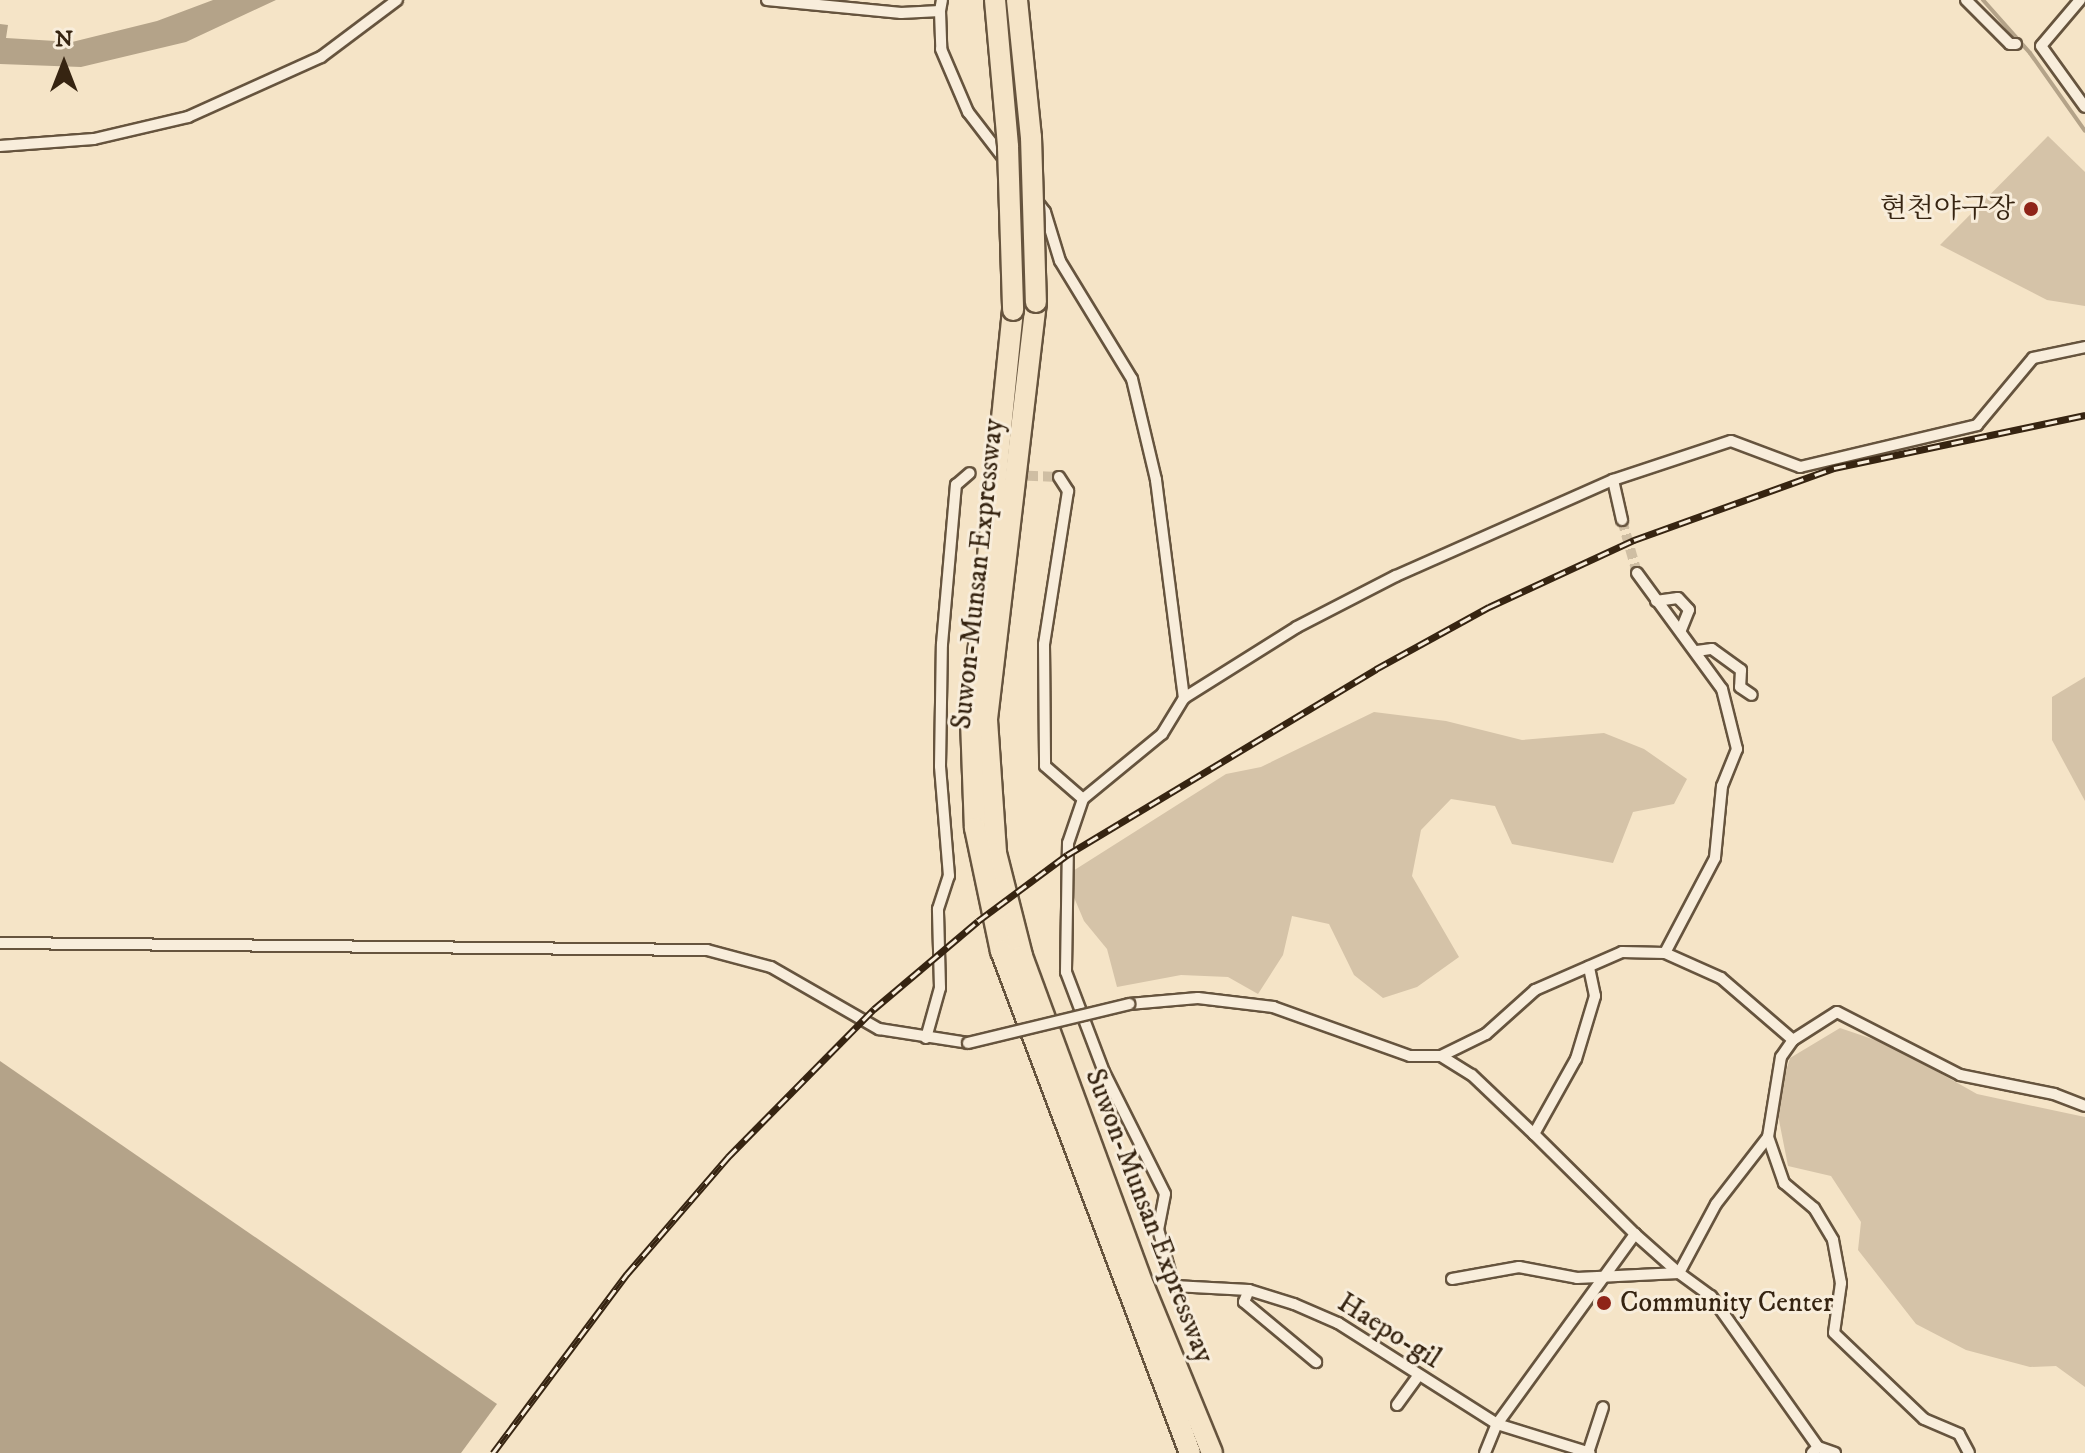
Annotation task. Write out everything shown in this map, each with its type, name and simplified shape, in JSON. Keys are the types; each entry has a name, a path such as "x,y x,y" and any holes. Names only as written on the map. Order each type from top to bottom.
{"highway":[{"name":"Suwon-Munsan Expressway","path":"995,0 1008,147 1013,310 971,721 975,828 1001,951 1015,993 1190,1453"},
{"name":"Suwon-Munsan Expressway","path":"1017,0 1031,137 1036,302 987,720 996,853 1022,956 1138,1272 1212,1453"}],"street":[{"path":"0,146 94,139 188,117 321,57 397,0"},
{"path":"767,0 901,13 941,6 941,49 968,112 1045,212 1060,261 1132,379 1156,480 1184,698"},
{"path":"1966,0 2010,44 2016,44"},
{"path":"2080,0 2041,46 2085,107"},
{"path":"1059,477 1068,491 1044,644 1045,766 1083,799 1162,734 1184,698 1297,627 1382,583 1613,480 1731,441 1800,467 1977,425 2033,358 2085,347"},
{"path":"926,1038 940,988 938,909 949,876 940,766 942,644 956,485 970,473"},
{"path":"1613,480 1622,520"},
{"path":"1637,573 1722,689 1737,749 1722,786 1715,858 1665,953"},
{"path":"1656,601 1678,598 1689,610 1681,630"},
{"path":"1697,651 1712,649 1741,670 1740,687 1752,695"},
{"name":"Haepo-gil","path":"1083,799 1068,843 1066,972 1104,1072 1165,1194 1158,1229 1174,1286 1249,1290 1338,1323 1417,1377 1497,1424 1589,1453"},
{"path":"0,943 707,950 771,967 879,1029 926,1038 968,1043 1129,1004 1198,998 1273,1007 1410,1056 1441,1056 1486,1034 1535,990 1622,952 1665,953 1721,978 1793,1040"},
{"path":"1534,1134 1576,1059 1595,996 1589,967"},
{"path":"1969,1453 1959,1434 1914,1411 1834,1333 1841,1283 1833,1240 1814,1208 1784,1183 1768,1137 1781,1057 1793,1040 1837,1012 1960,1075 2054,1094 2085,1106"},
{"path":"1441,1056 1472,1075 1635,1234 1679,1273 1711,1296 1815,1450 1835,1453"},
{"path":"1679,1273 1716,1204 1768,1137"},
{"path":"1485,1453 1497,1424 1635,1234"},
{"path":"1452,1279 1519,1267 1577,1278 1679,1273"},
{"path":"1249,1290 1244,1302 1316,1362"},
{"path":"1397,1405 1417,1377"},
{"path":"1589,1453 1603,1407"}],"shaded area":[{"path":"213,0 276,0 186,42 81,67 0,64 0,24 8,25 6,38 72,42 157,21"},
{"name":"현천야구장","path":"2048,136 2085,172 2085,306 2047,300 1940,245"},
{"path":"2085,677 2085,801 2052,740 2052,697"},
{"path":"1374,712 1446,721 1522,740 1604,733 1644,749 1687,779 1674,804 1633,812 1613,863 1512,844 1495,806 1451,799 1421,830 1412,876 1459,957 1417,987 1383,998 1354,975 1329,924 1292,916 1283,955 1258,994 1228,977 1181,975 1117,987 1107,949 1084,921 1065,876 1226,774 1261,767"},
{"path":"1840,1028 1890,1045 1977,1094 2085,1117 2085,1387 2056,1366 2030,1367 1966,1350 1916,1324 1858,1250 1861,1222 1831,1176 1788,1166 1776,1105 1790,1058"},
{"path":"0,1061 497,1404 461,1453 0,1453"}],"waterway":[{"path":"1983,0 2030,53 2085,131"}],"tunnel":[{"path":"1013,475 1059,477"},
{"path":"1622,520 1637,573"}],"railway":[{"path":"493,1453 627,1274 728,1157 874,1009 978,921 1067,855 1376,669 1489,607 1634,540 1834,468 2085,415"}],"place":[{"name":"현천야구장","path":"2031,209"},
{"name":"Community Center","path":"1604,1303"}]}
